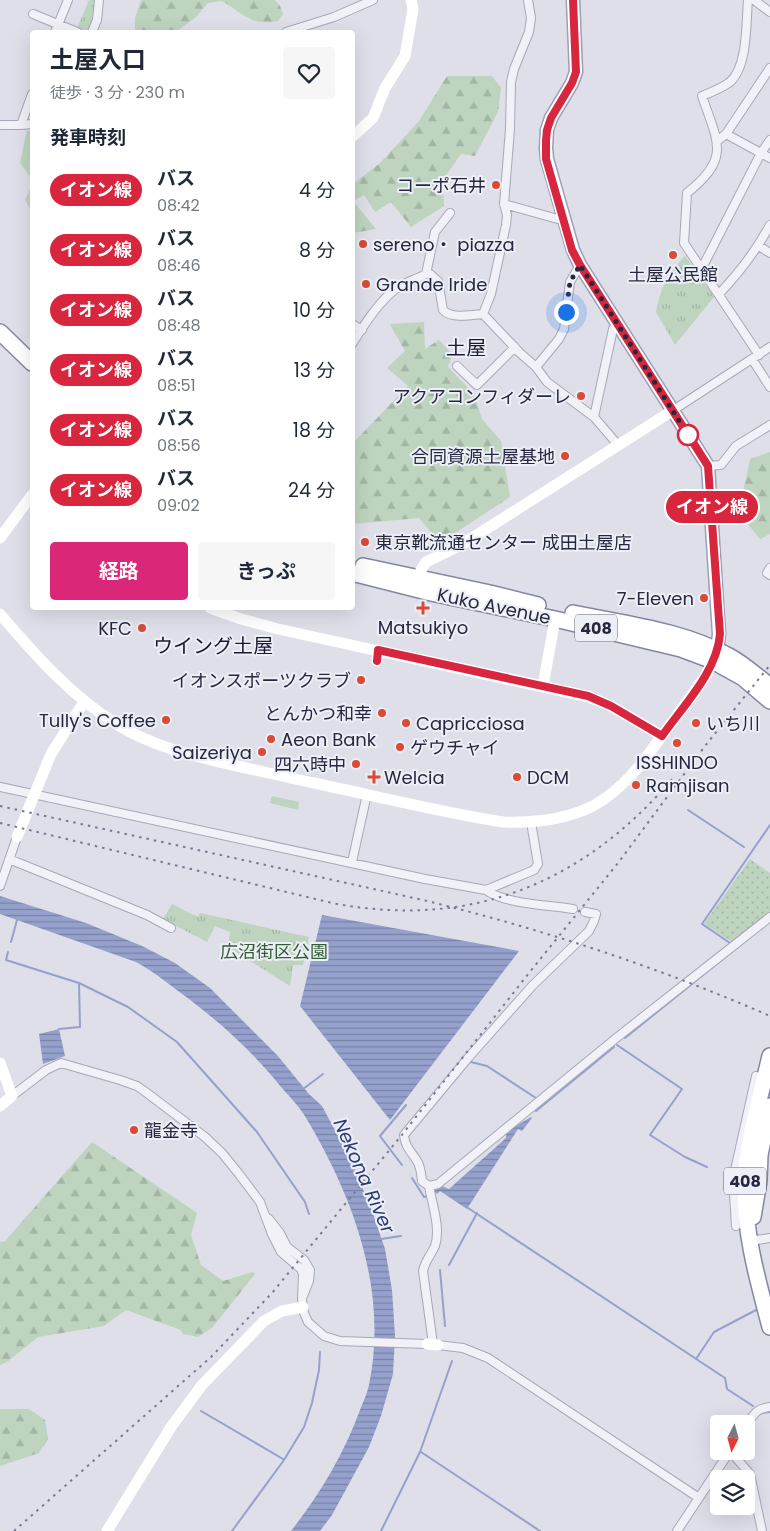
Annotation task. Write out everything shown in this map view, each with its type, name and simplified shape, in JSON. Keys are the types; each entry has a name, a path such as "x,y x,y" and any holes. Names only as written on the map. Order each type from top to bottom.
{"highway":[{"path":"0,320 30,346"},
{"path":"0,332 30,361"},
{"name":"Kuko Avenue","path":"355,565 555,619 739,661 770,686"},
{"name":"Kuko Avenue","path":"355,573 541,606 659,631 715,655 770,701"},
{"name":"408","path":"766,1067 745,1182 746,1222 757,1278 768,1309 770,1328"},
{"path":"750,1240 759,1181 760,1155 770,1106"}],"main road":[{"path":"573,0 576,72 572,83 551,118 547,130 546,159 572,250 708,466 720,634 715,655"}],"street":[{"path":"33,14 56,28 68,0"},
{"path":"93,30 97,20 99,0"},
{"path":"292,30 334,17 373,0"},
{"path":"355,134 373,118 385,88 405,56 413,9 411,0"},
{"path":"484,314 491,294 506,225 507,215 504,204 510,129 511,82 514,69 529,32 528,0"},
{"path":"748,0 744,48 736,73 731,81 702,96 717,141 717,156 714,165 704,180 687,193 684,243 719,294 755,357 770,388"},
{"path":"754,0 770,12"},
{"path":"717,141 726,134 770,68"},
{"path":"21,125 30,100"},
{"path":"0,125 30,124"},
{"path":"726,134 770,158"},
{"path":"702,268 761,153 770,140"},
{"path":"504,204 564,222"},
{"path":"426,274 435,232 450,213"},
{"path":"719,294 735,278 759,246 770,225"},
{"path":"759,246 770,253"},
{"path":"536,367 559,339 564,329 570,282 580,265"},
{"path":"355,340 393,292 426,274 430,274 438,282 442,307 446,314 484,314 515,348 536,367 547,382 594,417 618,445"},
{"path":"594,417 613,329 617,322"},
{"path":"355,326 362,330"},
{"path":"417,583 426,562 461,545 770,347"},
{"path":"457,366 477,384 515,348"},
{"path":"708,466 721,465 736,446 770,425"},
{"path":"0,538 30,498"},
{"path":"770,568 767,573 770,575"},
{"path":"216,610 278,629 588,696 627,714 662,736"},
{"path":"0,614 33,653 67,688 84,702 134,734 179,752 503,822 550,820 574,814 593,806 614,792 630,776 662,736 707,674 715,655"},
{"path":"543,686 555,619"},
{"path":"0,886 33,795 51,754 84,702"},
{"path":"0,787 425,879 486,890 512,900 573,909"},
{"path":"352,862 367,794"},
{"path":"486,890 534,870 538,864 531,822"},
{"path":"8,863 147,914 172,928"},
{"path":"433,1344 423,1272 424,1264 436,1244 436,1224 430,1192 422,1181 418,1163 405,1144 406,1132 533,985 589,930 596,914 585,912"},
{"path":"430,1192 615,1039 770,917"},
{"path":"0,1063 12,1096"},
{"path":"0,1106 52,1066 61,1063 91,1070 137,1086 205,1137 222,1153 260,1202 272,1234 282,1252 301,1269 303,1274 302,1304 308,1322 320,1334 332,1340 350,1342 433,1344 463,1348 488,1358 699,1498"},
{"path":"736,1226 733,1179 766,1067"},
{"path":"750,1240 770,1238"},
{"path":"107,1531 171,1427 202,1385 264,1321 282,1311 302,1304"},
{"path":"753,1415 760,1408 770,1407"},
{"path":"677,1531 724,1460"},
{"path":"738,1460 750,1474 762,1531"}],"green space":[{"path":"89,0 96,0 95,17 90,30 76,30"},
{"path":"141,0 275,0 283,14 278,21 260,22 248,18 222,1 208,3 196,17 179,30 135,30 135,18"},
{"path":"447,76 492,76 501,88 498,112 475,156 461,154 442,181 444,206 411,227 391,202 375,212 364,195 355,200 355,182 380,163 419,121"},
{"path":"27,130 30,131 30,176 20,163"},
{"path":"30,189 30,209 25,200"},
{"path":"355,203 376,229 355,233"},
{"path":"685,256 714,297 675,345 656,312 666,281"},
{"path":"424,322 425,349 439,340 452,354 448,367 474,394 482,419 501,441 510,497 440,543 419,518 355,524 355,441 408,386 387,368 405,351 390,324"},
{"path":"770,452 770,534 760,539 741,516 743,493 750,459"},
{"path":"272,796 299,802 298,810 270,803"},
{"path":"750,859 770,873 770,913 732,942 704,924"},
{"name":"広沼街区公園","path":"172,904 198,917 200,913 309,937 303,965 293,965 290,986 228,947 230,932 215,926 207,942 163,919"},
{"path":"92,1142 197,1213 191,1235 201,1265 223,1281 253,1272 255,1274 212,1328 198,1337 183,1334 181,1330 126,1310 104,1326 38,1337 7,1362 0,1365 0,1242 5,1241"},
{"path":"0,1409 29,1409 45,1420 48,1439 39,1453 0,1466"}],"water":[{"path":"0,896 86,923 142,946 175,963 210,988 277,1055 309,1094 322,1106 351,1160 385,1249 392,1290 395,1336 393,1374 381,1416 369,1447 332,1515 320,1531 291,1531 312,1503 347,1442 369,1385 374,1349 374,1314 370,1278 362,1243 351,1209 321,1144 301,1110 260,1063 226,1029 189,999 136,962 0,914"},
{"path":"322,915 519,951 390,1120 300,1006"},
{"path":"59,1029 65,1056 43,1064 39,1034"},
{"path":"531,1117 522,1131 518,1129 467,1209 440,1191 437,1194 434,1191 442,1186 449,1189 506,1138 506,1132"}],"waterway":[{"path":"688,810 744,847"},
{"path":"730,943 702,924 770,825"},
{"path":"11,942 17,920"},
{"path":"625,1038 760,929"},
{"path":"8,952 6,960 79,983 80,1027 59,1029"},
{"path":"79,983 128,1007 177,1042 257,1132 305,1202 309,1214"},
{"path":"617,1045 682,1089 650,1135 685,1157 707,1167"},
{"path":"536,1111 614,1047"},
{"path":"471,1062 487,1066 536,1098"},
{"path":"303,1089 323,1074"},
{"path":"402,1165 380,1136 406,1105"},
{"path":"412,1178 424,1197 428,1196"},
{"path":"468,1208 725,1378 727,1389 753,1406"},
{"path":"449,1265 477,1213"},
{"name":"Nekona River","path":"381,1239 401,1236"},
{"path":"440,1270 445,1326"},
{"path":"696,1359 714,1332 758,1309"},
{"path":"232,1531 284,1460 304,1427 312,1403 319,1370 320,1352"},
{"path":"381,1531 420,1452 452,1361"},
{"path":"201,1411 283,1459"},
{"path":"760,1413 770,1412"},
{"path":"421,1452 540,1531"}],"railway":[{"path":"14,1531 211,1357 272,1293 401,1136 618,863 705,746 770,665"},
{"path":"0,823 332,903 383,910 431,910 478,903 521,890 563,871 602,845 639,814 674,777"},
{"path":"0,806 423,900 512,923 642,965 770,1016"}],"bus line":[{"name":"イオン線","path":"377,661 378,650 588,696 627,714 662,736 710,670 718,650 720,634 708,466 572,250 546,159 547,130 551,118 572,83 576,72 573,0"}],"place":[{"name":"コーポ石井","path":"496,185"},
{"name":"sereno・ piazza","path":"363,244"},
{"name":"土屋公民館","path":"673,255"},
{"name":"Grande Iride","path":"366,284"},
{"name":"アクアコンフィダーレ","path":"581,396"},
{"name":"合同資源土屋基地","path":"565,456"},
{"name":"東京靴流通センター 成田土屋店","path":"365,542"},
{"name":"7-Eleven","path":"704,598"},
{"name":"Matsukiyo","path":"423,608"},
{"name":"KFC","path":"142,628"},
{"name":"イオンスポーツクラブ","path":"361,680"},
{"name":"とんかつ和幸","path":"382,713"},
{"name":"Tully's Coffee","path":"166,720"},
{"name":"Capricciosa","path":"406,723"},
{"name":"いち川","path":"696,723"},
{"name":"Aeon Bank","path":"271,739"},
{"name":"ISSHINDO","path":"677,743"},
{"name":"ゲウチャイ","path":"400,747"},
{"name":"Saizeriya","path":"262,752"},
{"name":"四六時中","path":"356,764"},
{"name":"Welcia","path":"374,777"},
{"name":"DCM","path":"517,777"},
{"name":"Ramjisan","path":"636,785"},
{"name":"龍金寺","path":"134,1130"}],"district":[{"name":"土屋","path":"466,348"},
{"name":"ウイング土屋","path":"213,646"}],"route":[{"path":"566,312 570,282 580,265 688,435"}]}
